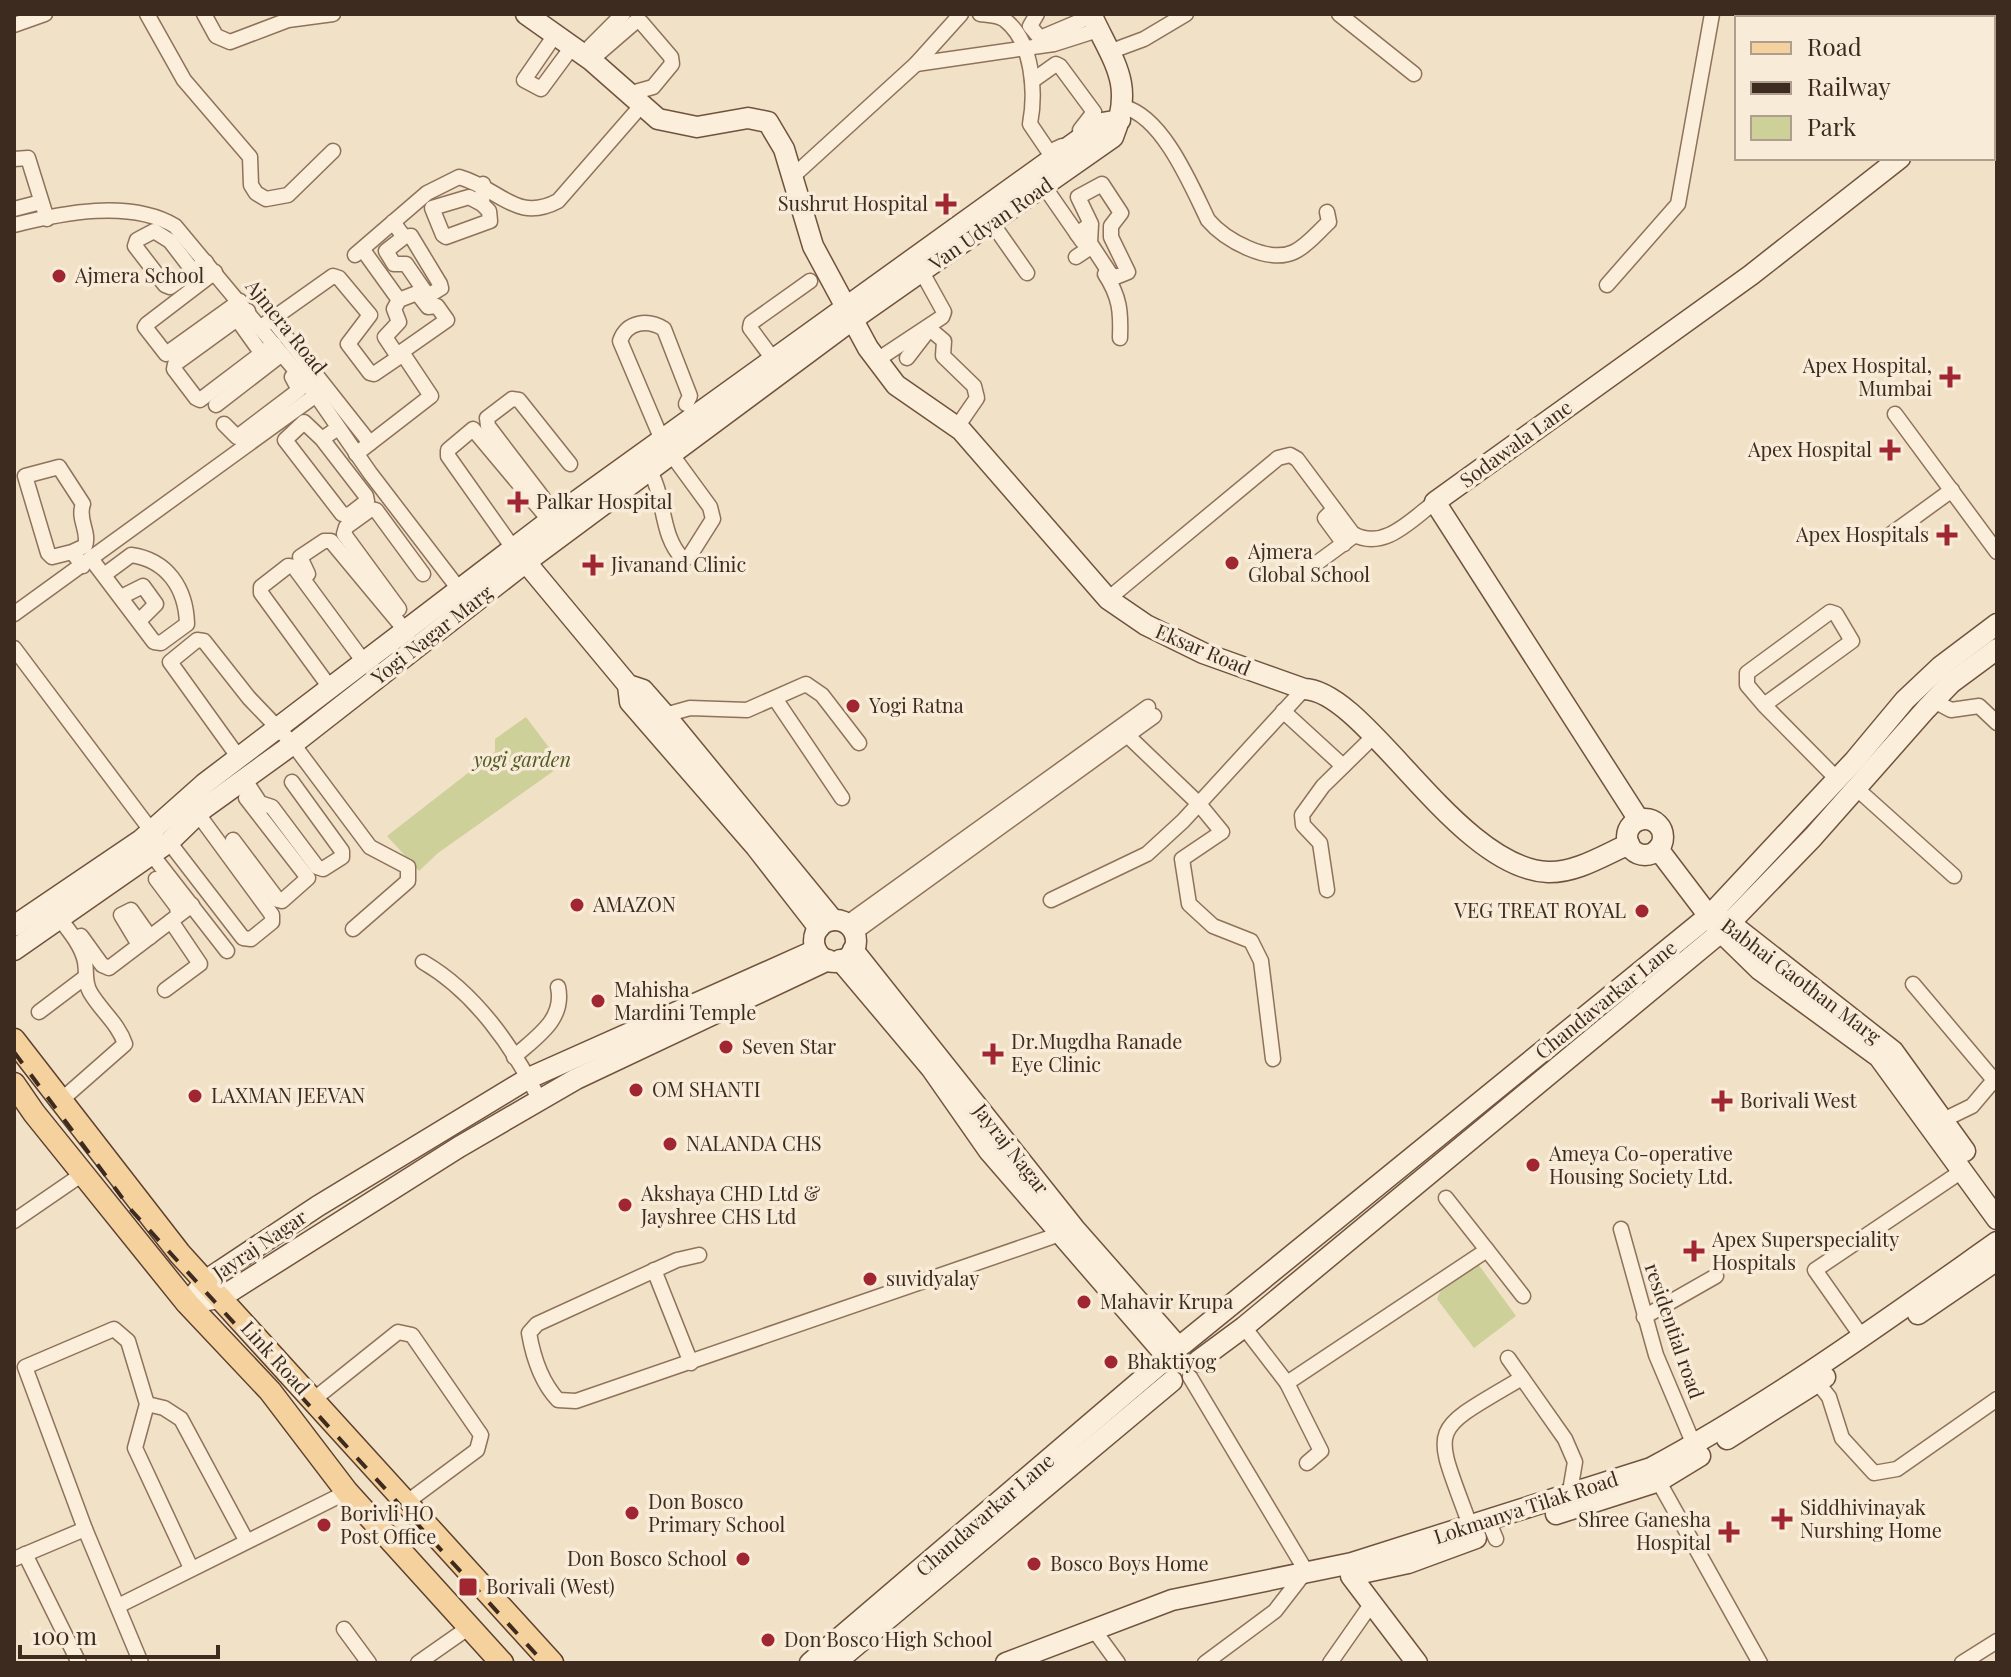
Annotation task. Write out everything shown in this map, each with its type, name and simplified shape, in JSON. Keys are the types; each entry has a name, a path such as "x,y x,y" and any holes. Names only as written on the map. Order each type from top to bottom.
{"main road":[{"name":"Link Road","path":"14,1040 139,1204 213,1290 552,1663"},
{"name":"Link Road","path":"14,1084 187,1303 270,1391 347,1492 502,1663"}],"street":[{"path":"14,25 45,14"},
{"path":"147,14 184,80 250,157 251,185 256,193 266,199 288,195 333,151"},
{"path":"204,14 216,36 230,42 242,41 288,20 333,14"},
{"path":"623,14 582,54 541,89 524,80 537,19 582,54 634,101"},
{"path":"791,178 916,64 961,14"},
{"path":"980,14 1003,17 1019,35 1032,81 1034,100 1030,124 1049,152 1053,153 1077,135 1094,112 1060,66 1056,64 1032,81"},
{"path":"1037,14 1030,26 1035,37 1052,39"},
{"path":"1109,52 1144,39 1186,14"},
{"path":"1339,14 1414,74"},
{"path":"1607,285 1678,204 1712,14"},
{"path":"916,64 1022,48 1072,32 1091,21 1121,76 1122,114 1139,111 1155,123 1208,220 1220,234 1274,257 1292,253 1329,222 1327,212"},
{"path":"399,300 359,252 393,222 427,193 459,177 483,184 532,212 558,201 634,101 653,87 672,64 671,57 641,22 635,22 582,54"},
{"name":"Eksar Road","path":"634,101 658,119 684,125 697,127 748,118 768,122 784,149 813,246 877,360 896,385 957,427 1108,599 1146,625 1203,653 1304,689 1317,689 1373,737 1442,810 1470,834 1534,870 1571,869 1629,844"},
{"name":"Van Udyan Road","path":"918,265 992,223 1102,123 1122,114"},
{"path":"14,159 28,158 47,219"},
{"name":"Sodawala Lane","path":"1435,502 1751,275 1897,160"},
{"path":"1040,179 1077,234 1083,254 1117,293 1121,308 1120,338"},
{"name":"Van Udyan Road","path":"849,313 1040,179"},
{"path":"482,204 483,184"},
{"path":"1102,184 1121,213 1111,226 1111,237 1128,269 1115,279 1090,243 1091,224 1078,197 1102,184"},
{"path":"427,193 432,208 446,237 490,221 489,211 469,197 432,208"},
{"path":"14,209 41,202"},
{"name":"Ajmera Road","path":"14,225 91,211 131,212 155,224 175,226 238,308 267,323 278,352 316,395 370,473 465,597"},
{"path":"393,222 404,237"},
{"path":"992,223 1027,273"},
{"path":"193,271 155,224 137,240 135,246 165,285 170,287 193,271 210,271"},
{"path":"1077,234 1091,224"},
{"path":"877,360 942,317 944,312 918,265"},
{"path":"210,271 145,327 166,354 238,308"},
{"path":"356,454 431,396 405,357 399,357 374,374 370,373 348,344 370,315 339,278 333,276 267,323 370,443"},
{"path":"770,368 750,328 751,323 810,281"},
{"path":"417,293 428,307 437,306 447,320 397,355 385,337 399,322 394,309 399,300 417,293"},
{"path":"238,308 257,347"},
{"path":"238,308 175,364 174,369 196,398 200,400 278,352"},
{"name":"Yogi Nagar Marg","path":"14,950 58,910 293,744 465,597 667,447 700,413 849,313"},
{"path":"645,463 664,504 667,533 683,559 689,557 713,519 710,507 667,447 620,341 627,329 639,322 655,323 664,329 690,396 700,413"},
{"path":"907,358 931,330 944,341 943,356 974,386 977,398 957,427"},
{"path":"216,405 278,352"},
{"path":"278,352 300,388 286,408"},
{"path":"14,614 88,563 261,426 286,408 316,395"},
{"path":"553,518 488,426 487,418 512,399 519,400 570,464"},
{"path":"1895,414 1997,552"},
{"path":"304,422 322,439 367,501 349,515 342,514 285,440 304,422"},
{"path":"224,424 237,437 261,426"},
{"path":"322,439 338,428"},
{"path":"553,518 473,429 448,450 448,456 520,555 628,685 643,690 665,715 836,941 902,890 1151,711 1127,735 1107,743"},
{"path":"1108,599 1278,458 1290,455 1297,459 1331,517 1350,539"},
{"path":"72,552 87,541 80,513 83,504 65,473 59,467 25,476 48,553 52,557 72,552 104,575 154,642 161,643 187,624 185,595 160,563 134,555 104,575"},
{"path":"356,484 370,473"},
{"path":"1890,535 1952,490"},
{"name":"Yogi Nagar Marg","path":"520,555 553,518 592,501"},
{"path":"1302,574 1350,539 1384,539 1435,502 1639,820"},
{"path":"408,628 344,534 346,527 371,509 376,510 423,574"},
{"path":"397,539 411,527"},
{"path":"366,660 301,565 300,557 324,541 331,541 408,628"},
{"path":"331,689 261,593 261,587 288,566 294,567 366,660"},
{"path":"121,597 139,584 143,586 156,604 139,621"},
{"name":"Yogi Nagar Marg","path":"155,843 239,758 408,628 465,597"},
{"path":"1764,705 1852,641 1836,614 1830,612 1747,673 1747,685 1764,705 1837,779"},
{"name":"Chandavarkar Lane","path":"810,1663 1177,1360 1720,923 1905,700 1940,667 1997,624"},
{"path":"239,758 170,662 171,658 197,640 204,641 249,698 293,744 370,847 408,867 408,881 353,929"},
{"path":"14,648 155,843 192,905 227,951"},
{"name":"Chandavarkar Lane","path":"835,1663 1177,1360 1244,1327 1720,923 1856,788 1934,701 1997,649"},
{"path":"628,685 630,702 757,837"},
{"path":"665,715 690,708 747,710 776,700 795,686 814,687 859,743"},
{"path":"1051,900 1147,854 1199,804 1304,689"},
{"path":"776,700 842,798"},
{"path":"1934,701 1951,710 1979,706 1997,723"},
{"path":"1283,711 1343,766"},
{"path":"1127,735 1199,804 1222,832 1182,859 1189,904 1213,926 1251,941 1261,961 1273,1059"},
{"path":"1327,890 1320,843 1303,825 1302,815 1343,766 1373,737"},
{"path":"241,782 260,803 272,807 317,867 323,869 342,857 342,851 292,782"},
{"path":"233,840 278,900 282,901 306,883 308,878 241,782"},
{"path":"1856,788 1954,876"},
{"path":"309,805 328,791"},
{"path":"155,843 243,938 251,939 272,922 272,915 198,814"},
{"path":"1639,820 1650,820 1659,827 1663,838 1658,849 1642,854 1629,844 1630,828 1639,820"},
{"path":"1658,849 1720,923"},
{"path":"156,879 177,907 175,918 200,964 165,990"},
{"path":"58,910 102,965 109,968 192,905"},
{"path":"58,910 86,963 84,978 91,994 120,1029 125,1044 59,1102"},
{"name":"Yogi Nagar Marg","path":"14,926 58,910"},
{"name":"Babhai Gaothan Marg","path":"1720,923 1760,970 1879,1057 1997,1196"},
{"name":"Jayraj Nagar","path":"836,941 925,1050 996,1146 1177,1360"},
{"name":"Jayraj Nagar","path":"213,1290 318,1206 529,1078 836,941"},
{"name":"Jayraj Nagar","path":"187,1303 576,1079 836,941"},
{"path":"423,962 448,976 467,995 529,1078 540,1101"},
{"path":"39,1012 84,978"},
{"path":"1913,984 1994,1080 1972,1106 1936,1124"},
{"path":"514,1057 557,1016 561,1000 558,987"},
{"name":"Babhai Gaothan Marg","path":"1936,1124 1962,1171 1997,1219"},
{"path":"1862,1337 1815,1270 1962,1171"},
{"path":"14,1221 84,1173"},
{"path":"1446,1198 1523,1296"},
{"name":"residential road","path":"1621,1229 1644,1317 1694,1445"},
{"path":"699,1255 654,1270 537,1324 529,1333 550,1391 567,1403 1066,1232"},
{"name":"Lokmanya Tilak Road","path":"1033,1663 1172,1600 1304,1574 1408,1563 1569,1497 1655,1474 1694,1445 1862,1337 1997,1242"},
{"path":"1287,1383 1487,1250"},
{"name":"Lokmanya Tilak Road","path":"1487,1530 1616,1497 1817,1382 1997,1260"},
{"path":"654,1270 691,1363"},
{"path":"1644,1317 1716,1276"},
{"path":"1244,1327 1287,1383 1321,1451 1307,1463"},
{"path":"141,1663 85,1529 25,1367 114,1329 128,1341 147,1404 135,1448 191,1568"},
{"path":"313,1400 398,1332 412,1335 481,1435 482,1443 477,1450 407,1502"},
{"path":"1508,1358 1565,1439 1575,1462 1569,1497"},
{"path":"1177,1360 1304,1574 1275,1611 1205,1663"},
{"path":"1487,1530 1443,1451 1443,1433 1454,1418 1522,1378"},
{"path":"1817,1382 1829,1397 1842,1438 1874,1473 1897,1469 1997,1399"},
{"path":"147,1404 164,1408 181,1419 246,1540"},
{"path":"1655,1474 1760,1663"},
{"path":"118,1606 347,1492"},
{"path":"79,1663 19,1556 85,1529"},
{"path":"1352,1570 1372,1603 1417,1663"},
{"path":"1330,1663 1372,1603"},
{"path":"418,1663 468,1628"},
{"path":"344,1629 369,1663"},
{"path":"1097,1634 1118,1663"},
{"name":"Lokmanya Tilak Road","path":"1006,1663 1097,1634"},
{"path":"1962,1663 1997,1641"}],"green space":[{"name":"yogi garden","path":"526,717 562,765 438,853 419,871 387,836 495,752 495,739"},
{"path":"1478,1264 1516,1316 1474,1348 1437,1299 1440,1292"}],"railway":[{"path":"14,1052 132,1211 544,1663"}],"place":[{"name":"Sushrut Hospital","path":"946,204"},
{"name":"Ajmera School","path":"59,276"},
{"name":"Apex Hospital, Mumbai","path":"1950,377"},
{"name":"Apex Hospital","path":"1890,450"},
{"name":"Palkar Hospital","path":"518,502"},
{"name":"Apex Hospitals","path":"1947,535"},
{"name":"Ajmera Global School","path":"1232,563"},
{"name":"Jivanand Clinic","path":"593,565"},
{"name":"Yogi Ratna","path":"853,706"},
{"name":"AMAZON","path":"577,905"},
{"name":"VEG TREAT ROYAL","path":"1642,911"},
{"name":"Mahisha Mardini Temple","path":"598,1001"},
{"name":"Seven Star","path":"726,1047"},
{"name":"Dr.Mugdha Ranade Eye Clinic","path":"993,1054"},
{"name":"OM SHANTI","path":"636,1090"},
{"name":"LAXMAN JEEVAN","path":"195,1096"},
{"name":"Borivali West","path":"1722,1101"},
{"name":"NALANDA CHS","path":"670,1144"},
{"name":"Ameya Co-operative Housing Society Ltd.","path":"1533,1165"},
{"name":"Akshaya CHD Ltd & Jayshree CHS Ltd","path":"625,1205"},
{"name":"Apex Superspeciality Hospitals","path":"1694,1251"},
{"name":"suvidyalay","path":"870,1279"},
{"name":"Mahavir Krupa","path":"1084,1302"},
{"name":"Bhaktiyog","path":"1111,1362"},
{"name":"Don Bosco Primary School","path":"632,1513"},
{"name":"Siddhivinayak Nurshing Home","path":"1782,1519"},
{"name":"Borivli HO Post Office","path":"324,1525"},
{"name":"Shree Ganesha Hospital","path":"1729,1532"},
{"name":"Don Bosco School","path":"743,1559"},
{"name":"Bosco Boys Home","path":"1034,1564"},
{"name":"Borivali (West)","path":"468,1587"},
{"name":"Don Bosco High School","path":"768,1640"}]}
